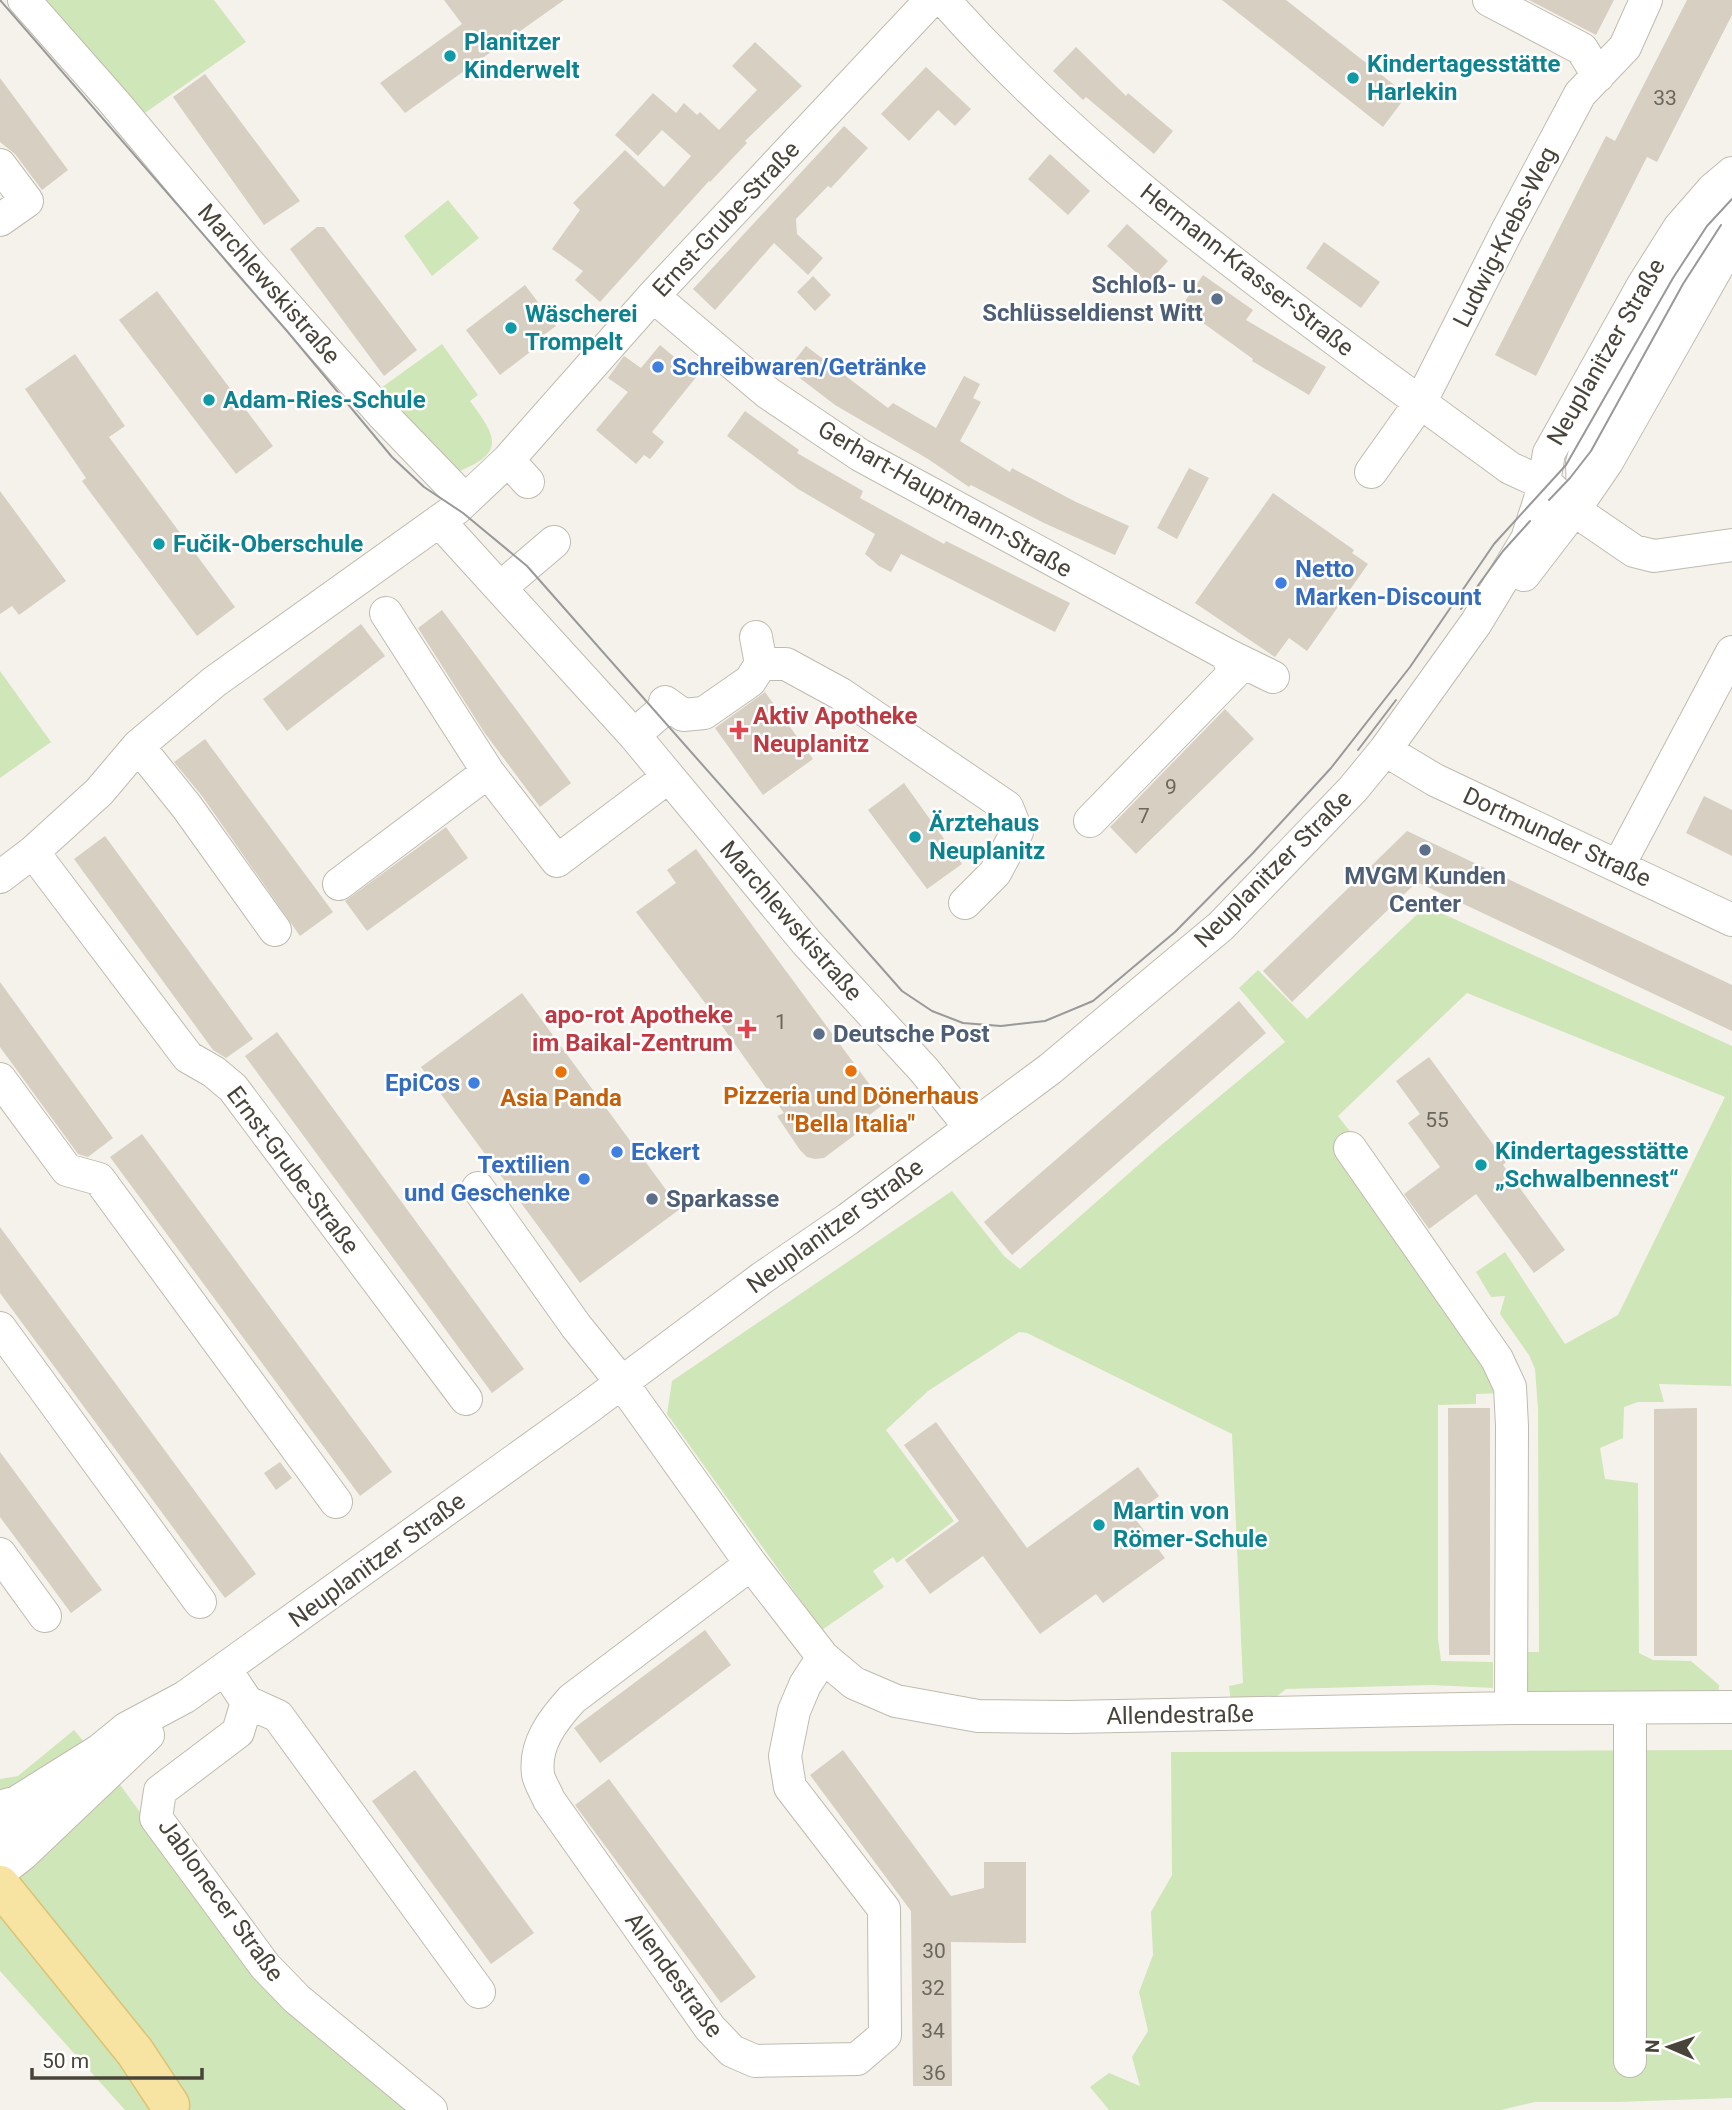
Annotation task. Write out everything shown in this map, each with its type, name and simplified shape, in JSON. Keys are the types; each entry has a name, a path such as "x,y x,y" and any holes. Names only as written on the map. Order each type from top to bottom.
{"main road":[{"path":"0,1885 135,2052 172,2107"},
{"path":"0,1916 38,1956 113,2048 172,2107"}],"street":[{"name":"Marchlewskistraße","path":"24,0 383,415 465,500"},
{"name":"Ernst-Grube-Straße","path":"465,500 518,471 653,296 931,0"},
{"name":"Hermann-Krasser-Straße","path":"944,0 1033,94 1143,190 1253,278 1510,468 1543,482 1578,503 1634,551 1654,556 1732,545"},
{"path":"1489,0 1582,49 1598,76"},
{"name":"Ludwig-Krebs-Weg","path":"1371,472 1420,403 1507,230 1580,94 1625,47 1646,0"},
{"path":"0,165 27,201 0,220"},
{"name":"Neuplanitzer Straße","path":"0,1841 127,1728 185,1697 225,1669 622,1383 762,1278 848,1219 1050,1069 1221,926 1353,789 1385,750 1476,623 1527,540 1542,493 1549,453 1658,258 1679,228 1713,189 1732,173"},
{"path":"1578,503 1584,450 1682,275 1713,227 1732,205"},
{"name":"Neuplanitzer Straße","path":"1476,623 1515,588 1607,462 1732,241"},
{"name":"Gerhart-Hauptmann-Straße","path":"653,296 768,393 860,456 1273,677"},
{"path":"1543,482 1584,450"},
{"path":"0,877 33,852 99,792 138,746 214,682 465,500"},
{"name":"Marchlewskistraße","path":"439,521 634,735 667,778 807,943 924,1070 970,1127"},
{"path":"500,588 554,542"},
{"path":"386,613 488,772 557,861 667,778"},
{"path":"634,735 664,709 665,702 683,715 704,713 750,681 759,651 786,664 841,694 1007,807 1017,832 995,873 965,903"},
{"path":"1619,865 1732,652"},
{"path":"1090,821 1235,672 1226,654"},
{"path":"138,746 187,807 275,930"},
{"name":"Dortmunder Straße","path":"1385,750 1434,780 1732,920"},
{"path":"339,884 488,772"},
{"name":"Ernst-Grube-Straße","path":"33,852 188,1057 214,1072 233,1088 466,1399"},
{"path":"0,1079 67,1170 99,1179 336,1502"},
{"path":"1350,1148 1497,1359 1510,1387 1511,1708"},
{"name":"Allendestraße","path":"478,1188 751,1564 823,1657 854,1683 895,1701 978,1716 1105,1717 1511,1708 1732,1707"},
{"path":"0,1328 200,1602"},
{"path":"0,1554 45,1616"},
{"name":"Allendestraße","path":"751,1564 572,1699 552,1721 540,1747 538,1775 549,1800 710,2028 732,2051 755,2061 857,2059 885,2035 884,1909 790,1787 785,1756 794,1711 805,1685 823,1657"},
{"path":"225,1669 247,1702 278,1716 442,1948 479,1992"},
{"name":"Neuplanitzer Straße","path":"0,1872 92,1789 185,1697"},
{"name":"Jablonecer Straße","path":"247,1702 239,1732 160,1791 156,1818 273,1975 297,1999 431,2110"},
{"path":"1630,1708 1630,2061"},
{"name":"Neuplanitzer Straße","path":"0,1807 17,1802 100,1750"}],"green space":[{"path":"46,0 214,0 246,42 142,115"},
{"path":"448,200 479,238 432,276 404,236"},
{"path":"442,344 478,395 470,401 486,424 492,442 484,458 457,472 374,393"},
{"path":"0,671 51,742 0,778"},
{"path":"1426,906 1732,1046 1731,1386 1659,1384 1664,1402 1638,1402 1624,1407 1623,1438 1600,1448 1605,1479 1638,1483 1639,1653 1653,1660 1691,1661 1719,1685 1718,1699 1526,1694 1526,1652 1539,1652 1538,1409 1535,1369 1529,1355 1500,1314 1505,1296 1491,1297 1476,1272 1505,1252 1565,1344 1618,1315 1725,1097 1467,993 1338,1116 1356,1139 1503,1393 1476,1394 1476,1404 1438,1405 1438,1638 1441,1661 1493,1662 1493,1688 1432,1685 1286,1689 1271,1701 1231,1702 1229,1686 1243,1683 1232,1434 1027,1333 1019,1332 928,1391 886,1430 954,1521 897,1563 893,1557 873,1571 884,1587 822,1630 667,1414 672,1381 952,1191 1004,1256 1020,1269 1160,1146 1285,1042 1239,988 1258,970 1307,1019"},
{"path":"74,1730 121,1786 270,1991 410,2110 125,2110 0,1971 0,1779 18,1776"},
{"path":"1732,1750 1732,2098 1535,2102 1501,2110 1109,2110 1090,2087 1109,2073 1140,2086 1132,2057 1148,2031 1139,1992 1153,1955 1151,1912 1172,1875 1171,1752"}],"building":[{"name":"Planitzer Kinderwelt","path":"444,0 564,0 405,113 380,83 462,24"},
{"path":"1222,0 1286,0 1407,95 1383,127"},
{"path":"1529,0 1614,0 1596,35"},
{"path":"1687,0 1732,0 1732,15 1657,162 1647,157 1536,376 1495,355 1606,136 1615,141"},
{"path":"755,42 802,86 745,141 747,143 709,181 600,302 575,280 583,271 552,249 580,210 573,203 625,150 664,187 691,156 662,130 638,156 615,135 653,93 676,113 684,103 697,115 700,112 719,130 757,90 732,66"},
{"path":"1076,47 1126,96 1128,93 1173,131 1154,154 1086,97 1083,100 1053,71"},
{"path":"926,67 971,109 955,126 938,110 909,141 881,114"},
{"path":"205,74 300,201 264,225 173,97"},
{"path":"0,78 68,170 42,190 15,154 0,142"},
{"path":"844,126 868,148 831,188 828,186 796,219 797,234 823,258 808,275 774,243 715,310 693,289"},
{"path":"1050,154 1090,191 1068,215 1028,179"},
{"path":"1127,224 1168,261 1148,283 1107,246"},
{"path":"317,227 324,227 417,350 384,376 290,249"},
{"path":"1324,242 1380,282 1361,308 1306,268"},
{"path":"1203,275 1253,310 1246,320 1326,367 1309,395 1252,361 1253,359 1181,307"},
{"path":"813,276 831,295 815,311 797,292"},
{"name":"Wäscherei Trompelt","path":"525,285 556,326 530,345 534,349 500,375 466,330"},
{"name":"Adam-Ries-Schule","path":"157,291 273,446 236,474 119,320"},
{"path":"660,345 697,376 652,432 664,442 650,459 644,455 636,464 596,430 628,392 608,378 624,356 641,368"},
{"path":"806,346 888,408 893,403 936,428 964,376 980,384 973,398 981,402 960,441 1010,472 1012,468 1129,526 1115,555 1044,523 971,485 969,487 928,459 835,405 788,369"},
{"path":"75,354 125,426 109,437 235,607 197,636 82,481 86,478 25,389"},
{"path":"745,411 799,450 797,453 863,491 860,498 944,544 946,541 1070,603 1055,632 901,554 891,572 879,566 865,554 875,534 798,489 727,436"},
{"path":"1189,468 1209,478 1177,539 1157,528"},
{"path":"0,491 66,581 19,615 12,606 0,614"},
{"name":"Netto Marken-Discount","path":"1273,493 1354,550 1352,553 1368,564 1307,651 1289,638 1275,657 1195,603"},
{"path":"442,610 571,783 540,807 484,732 418,628"},
{"path":"361,624 385,656 287,731 263,699"},
{"path":"765,692 813,759 763,795 715,728"},
{"path":"1225,709 1254,739 1136,854 1110,827"},
{"path":"205,739 333,912 300,936 202,796 174,762"},
{"name":"Ärztehaus Neuplanitz","path":"904,783 962,864 927,889 868,810"},
{"path":"1704,796 1732,810 1732,856 1686,833"},
{"path":"446,827 468,858 367,931 345,901"},
{"path":"1407,831 1732,985 1732,1031 1417,882 1292,1002 1263,971"},
{"path":"105,836 253,1039 226,1058 213,1050 74,859"},
{"path":"696,849 884,1104 856,1125 860,1131 824,1158 807,1157 800,1150 777,1116 784,1113 636,912 676,883 667,870"},
{"path":"0,982 113,1138 88,1157 78,1154 0,1047"},
{"path":"522,993 680,1209 580,1283 421,1067"},
{"path":"1239,1001 1266,1033 1012,1255 984,1222"},
{"path":"277,1032 524,1369 492,1393 245,1056"},
{"name":"Kindertagesstätte „Schwalbennest“","path":"1429,1057 1506,1162 1503,1165 1565,1250 1534,1273 1476,1194 1429,1229 1404,1194 1440,1167 1408,1123 1420,1114 1396,1081"},
{"path":"142,1134 392,1472 360,1496 110,1157"},
{"path":"0,1227 256,1574 225,1598 0,1293"},
{"path":"1448,1408 1490,1408 1490,1655 1449,1655"},
{"path":"1697,1408 1697,1656 1654,1656 1654,1409"},
{"name":"Martin von Römer-Schule","path":"936,1422 1027,1548 1138,1467 1159,1496 1133,1516 1165,1558 1103,1603 1096,1594 1040,1634 983,1556 930,1594 905,1560 959,1521 904,1445"},
{"path":"0,1452 102,1590 71,1613 0,1517"},
{"path":"280,1462 292,1478 276,1490 264,1473"},
{"path":"705,1630 731,1665 600,1763 574,1728"},
{"path":"843,1750 951,1896 984,1888 984,1862 1026,1862 1026,1943 951,1942 952,2086 913,2086 911,1911 810,1775"},
{"path":"415,1770 534,1933 491,1964 372,1801"},
{"path":"609,1779 756,1977 721,2003 575,1805"}],"tram line":[{"path":"0,0 287,331 392,457 424,487 463,513 527,566 902,991 932,1011 963,1023 1001,1026 1045,1021 1093,1001 1175,932 1253,853 1331,768 1410,667 1494,544 1566,465 1673,278 1707,226 1732,199"},
{"path":"1549,500 1591,451 1683,284 1721,225"},
{"path":"1461,609 1503,551 1530,521"},
{"path":"1358,750 1396,700"}],"place":[{"name":"Planitzer Kinderwelt","path":"450,56"},
{"name":"Kindertagesstätte Harlekin","path":"1353,78"},
{"name":"Schloß- u. Schlüsseldienst Witt","path":"1217,299"},
{"name":"Wäscherei Trompelt","path":"511,328"},
{"name":"Schreibwaren/Getränke","path":"658,367"},
{"name":"Adam-Ries-Schule","path":"209,400"},
{"name":"Fučik-Oberschule","path":"159,544"},
{"name":"Netto Marken-Discount","path":"1281,583"},
{"name":"Aktiv Apotheke Neuplanitz","path":"739,730"},
{"name":"Ärztehaus Neuplanitz","path":"915,837"},
{"name":"MVGM Kunden Center","path":"1425,850"},
{"name":"apo-rot Apotheke im Baikal-Zentrum","path":"747,1029"},
{"name":"Deutsche Post","path":"819,1034"},
{"name":"Pizzeria und Dönerhaus \"Bella Italia\"","path":"851,1071"},
{"name":"Asia Panda","path":"561,1072"},
{"name":"EpiCos","path":"474,1083"},
{"name":"Eckert","path":"617,1152"},
{"name":"Kindertagesstätte „Schwalbennest“","path":"1481,1165"},
{"name":"Textilien und Geschenke","path":"584,1179"},
{"name":"Sparkasse","path":"652,1199"},
{"name":"Martin von Römer-Schule","path":"1099,1525"}]}
